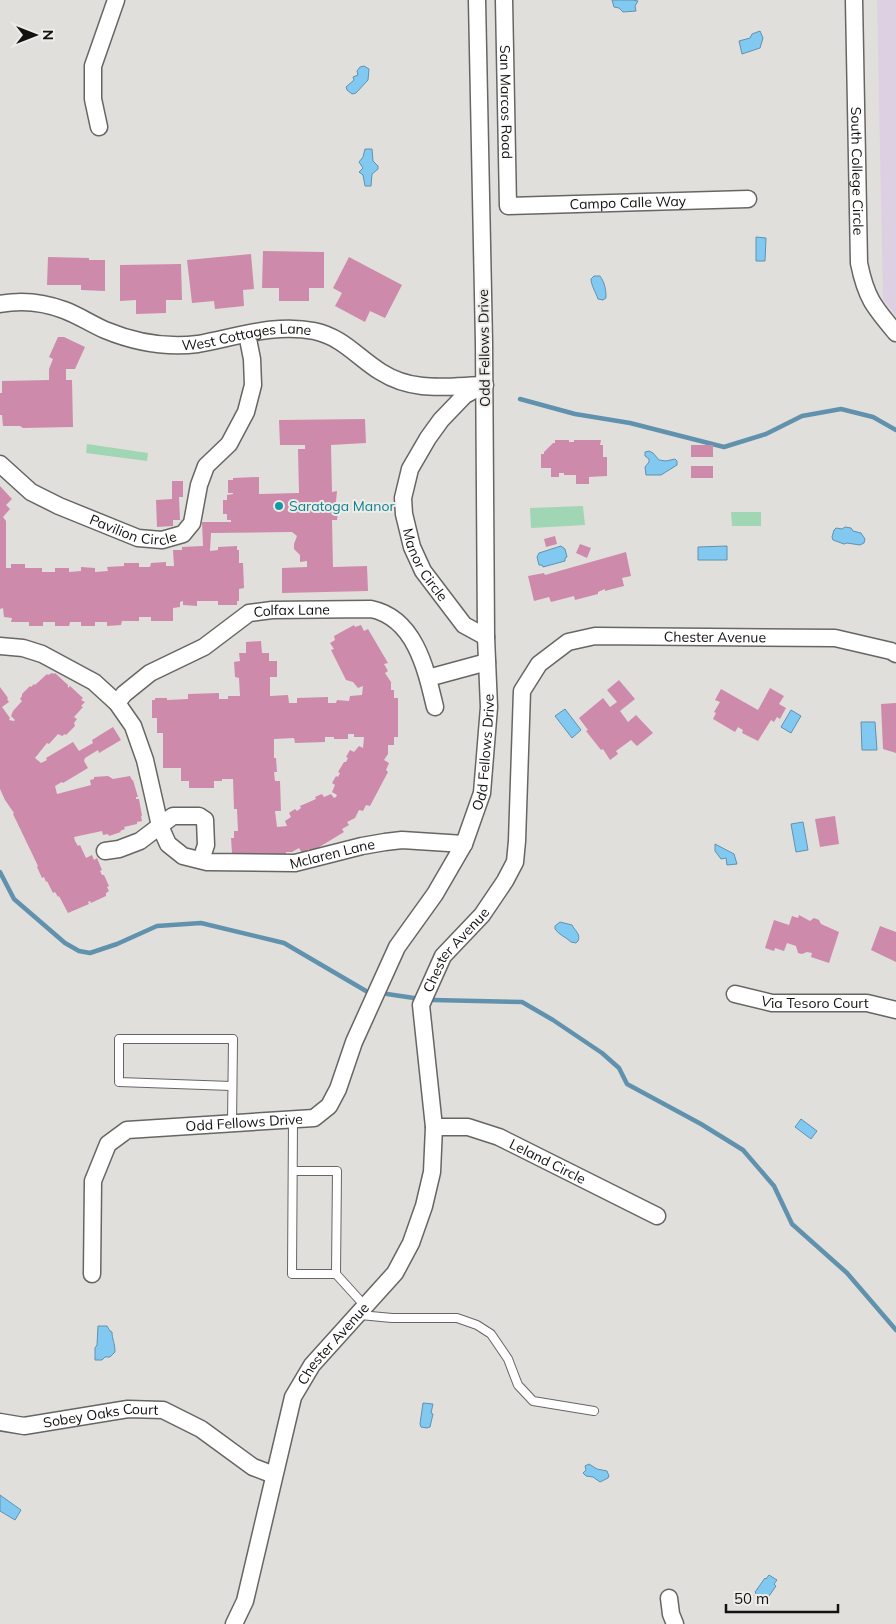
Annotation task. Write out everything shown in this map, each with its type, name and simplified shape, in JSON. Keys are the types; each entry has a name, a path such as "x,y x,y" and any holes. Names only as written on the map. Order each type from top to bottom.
{"street":[{"path":"99,127 93,99 94,66 116,0"},
{"name":"Odd Fellows Drive","path":"92,1274 93,1181 108,1144 127,1130 293,1121 314,1118 329,1106 338,1089 354,1042 397,947 435,894 464,844 482,793 489,707 486,636 485,385 478,0"},
{"name":"San Marcos Road","path":"504,0 508,206"},
{"name":"South College Circle","path":"854,0 859,263 864,285 873,306 896,333"},
{"name":"Campo Calle Way","path":"508,206 748,199"},
{"name":"West Cottages Lane","path":"0,304 14,302 36,303 64,310 104,330 128,339 158,345 187,346 266,330 292,327 316,331 341,341 381,372 404,384 426,387 485,385"},
{"name":"Pavilion Circle","path":"0,464 31,492 58,506 138,538 162,540 183,534 192,523 199,485 206,466 229,444 246,412 253,385 252,359 247,334"},
{"name":"Manor Circle","path":"485,385 465,395 441,420 410,468 403,498 404,514 412,547 423,570 464,625 486,636"},
{"name":"Colfax Lane","path":"117,703 124,694 150,673 204,647 249,613 272,610 372,609 384,612 397,620 408,633 428,678 435,707"},
{"name":"Chester Avenue","path":"234,1624 245,1601 293,1397 312,1365 395,1273 411,1243 424,1206 432,1172 434,1128 421,1005 442,956 482,915 505,881 515,862 522,691 539,664 568,642 595,636 835,638 896,654"},
{"name":"Mclaren Lane","path":"0,646 23,648 42,654 94,682 117,703 133,726 145,760 160,826 168,844 183,856 201,860 235,863 295,863 362,846 393,841 464,844"},
{"path":"428,678 487,662"},
{"path":"105,851 119,849 140,841 173,816 199,816 205,820 206,845 201,860"},
{"name":"Via Tesoro Court","path":"735,994 772,1003 868,1003 896,1010"},
{"name":"Leland Circle","path":"434,1128 468,1127 499,1137 657,1216"},
{"name":"Sobey Oaks Court","path":"0,1422 24,1426 128,1409 163,1410 201,1429 253,1467 274,1476"},
{"path":"670,1598 671,1614 675,1624"}],"lane":[{"path":"231,1086 119,1082 119,1039 233,1039 232,1124"},
{"path":"293,1121 292,1274 336,1274"},
{"path":"294,1171 337,1171 336,1274 361,1310 392,1318 457,1318 477,1325 491,1334 508,1359 518,1385 533,1401 594,1412"}],"shaded area":[{"path":"877,0 896,0 896,316 883,299"}],"green space":[{"path":"87,444 148,453 147,461 86,453"},
{"path":"583,506 585,525 531,528 530,508"},
{"path":"731,512 761,512 761,526 732,526"}],"water":[{"path":"612,0 638,1 635,6 636,11 623,12 619,8 614,7"},
{"path":"760,31 763,38 760,48 742,54 739,41 750,38 752,34"},
{"path":"364,66 369,69 368,80 356,93 352,94 346,87 354,80 353,77 358,75 357,71 360,67"},
{"path":"365,149 372,149 373,161 378,166 378,169 372,174 371,186 365,186 363,175 359,172 363,168 359,162 363,157"},
{"path":"756,237 766,238 765,261 756,261"},
{"path":"594,276 600,276 604,284 606,298 603,300 598,299 593,286 591,279"},
{"path":"649,451 659,460 675,459 677,465 661,475 646,475 645,467 649,459 645,456 645,452"},
{"path":"845,527 861,533 865,539 864,543 860,545 844,544 833,540 834,530"},
{"path":"561,546 565,549 567,557 565,561 543,567 539,565 537,557 539,553"},
{"path":"727,546 727,560 698,560 698,547"},
{"path":"565,709 581,730 572,738 555,716"},
{"path":"791,710 801,716 791,733 781,727"},
{"path":"861,722 875,722 877,750 862,750"},
{"path":"803,822 808,850 796,852 791,824"},
{"path":"715,844 734,854 737,864 727,865 726,858 721,859 715,851"},
{"path":"560,922 572,925 579,936 576,943 571,942 558,933 555,926"},
{"path":"801,1119 817,1131 811,1139 795,1127"},
{"path":"98,1326 107,1326 112,1332 115,1349 115,1352 110,1357 105,1357 102,1360 95,1360"},
{"path":"423,1403 433,1404 430,1427 427,1428 421,1427 420,1424"},
{"path":"589,1464 597,1469 607,1471 608,1478 600,1482 593,1477 586,1476 583,1473 586,1470 585,1466"},
{"path":"0,1495 21,1510 15,1520 0,1511"},
{"path":"769,1575 777,1580 774,1584 776,1586 767,1599 765,1598 762,1602 755,1596 755,1592"}],"building":[{"path":"263,251 324,252 324,288 309,288 309,301 279,301 279,288 262,288"},
{"path":"251,254 254,289 243,290 244,306 215,309 214,301 192,303 187,260"},
{"path":"48,257 105,260 105,291 81,290 81,285 47,285"},
{"path":"349,257 402,285 385,318 370,311 365,322 335,306 342,293 333,288"},
{"path":"181,264 182,300 166,300 166,313 136,314 136,300 120,301 120,265"},
{"path":"58,337 64,337 85,347 75,369 66,369 66,380 72,380 73,427 23,428 20,426 3,426 2,415 0,415 2,381 49,380 49,369 53,359 49,357"},
{"path":"365,419 366,443 331,445 332,492 337,491 335,512 338,512 337,520 332,520 333,567 367,566 368,591 282,593 282,568 307,567 307,561 300,562 300,555 294,549 297,536 292,532 211,533 210,551 218,550 218,547 237,546 237,550 239,550 239,563 243,563 244,588 239,589 237,605 218,605 218,601 197,601 197,606 183,605 183,601 180,602 180,607 173,608 173,621 151,621 151,617 139,617 139,621 122,621 121,625 107,626 107,622 95,622 95,626 81,626 81,622 70,622 69,626 55,626 55,622 43,622 43,626 29,626 29,622 11,622 12,618 4,617 3,608 0,609 0,486 12,499 6,505 10,509 3,517 6,521 6,568 11,568 11,564 25,564 25,568 42,568 42,572 55,572 55,568 69,568 69,572 81,571 81,567 95,568 95,572 108,571 107,567 124,566 124,563 139,563 139,567 150,567 151,563 166,562 166,566 174,566 173,550 182,550 182,547 203,546 202,522 231,522 231,520 227,520 227,514 223,514 223,500 227,500 227,495 233,494 228,493 228,480 233,480 233,478 259,477 259,494 299,493 298,449 305,449 305,445 280,445 279,420"},
{"path":"555,440 574,442 574,440 601,440 600,445 603,445 603,457 607,457 607,476 589,477 589,484 576,484 576,475 559,473 559,477 551,477 551,468 541,468 541,454 544,454 555,443"},
{"path":"691,445 713,445 713,457 691,457"},
{"path":"691,466 713,466 713,478 691,478"},
{"path":"172,481 183,481 183,497 179,497 180,520 173,520 173,526 157,527 156,500 172,499"},
{"path":"555,536 557,544 546,547 544,539"},
{"path":"580,544 591,548 587,558 576,553"},
{"path":"626,552 631,576 622,578 624,586 605,591 605,589 598,592 598,594 575,600 574,596 551,602 549,597 534,601 528,576 544,573 545,575"},
{"path":"354,625 355,627 361,625 364,631 368,629 388,663 384,664 388,671 385,673 391,682 391,690 394,690 394,698 398,698 398,737 394,737 394,745 388,745 388,754 384,760 389,763 386,770 388,772 370,806 366,805 363,811 359,810 355,818 347,822 349,825 342,829 344,832 311,852 309,849 302,853 299,848 292,852 286,852 286,857 259,857 259,853 232,853 231,838 234,838 234,831 238,831 237,809 234,809 233,779 214,781 214,788 189,788 189,781 181,781 181,768 163,768 163,733 157,733 157,718 152,718 152,700 155,700 155,698 167,698 167,700 188,699 188,694 219,693 219,699 228,699 228,696 240,696 239,678 235,677 234,662 240,661 239,653 246,653 246,642 261,641 262,653 269,653 269,661 277,661 277,677 270,677 270,696 288,695 289,703 297,703 297,698 328,697 328,703 336,703 337,700 349,701 350,696 362,695 363,686 358,688 353,682 346,680 331,650 334,649 330,643 335,640 334,636","holes":["348,734 354,734 354,737 364,737 363,748 359,746 354,752 350,750 346,757 348,758 338,772 340,773 338,777 336,776 332,783 335,785 332,792 337,795 336,797 334,798 331,794 324,797 322,794 315,797 316,799 300,806 301,808 297,811 295,809 289,813 291,817 285,821 287,826 277,827 275,811 281,811 280,781 275,781 274,772 277,772 276,758 274,758 274,739 294,738 295,743 325,742 325,737 348,739"]},
{"path":"55,673 68,685 68,688 70,686 83,698 81,700 85,702 74,717 77,719 74,723 75,726 66,735 58,734 49,744 47,743 35,758 41,763 73,742 79,751 93,743 92,740 113,727 121,740 99,753 98,750 85,758 84,761 88,768 55,786 57,794 91,785 90,780 94,779 94,777 108,776 113,779 130,776 138,797 136,799 139,799 142,816 142,821 124,827 125,829 121,832 109,836 108,834 103,835 102,831 74,837 86,858 92,855 94,860 97,858 102,870 100,871 109,886 107,887 109,891 106,893 106,896 91,903 90,901 88,902 89,904 68,913 59,896 55,892 53,893 47,881 44,877 42,878 14,813 0,789 0,687 9,702 2,707 10,718 9,720 14,721 11,716 22,701 20,699 22,694 47,674"},
{"path":"619,680 635,699 620,711 628,722 636,715 653,733 637,746 631,740 616,751 618,754 610,760 603,749 601,750 586,731 588,730 579,718 603,698 610,707 617,702 607,690"},
{"path":"770,688 784,696 779,704 786,708 780,719 777,717 774,722 771,720 758,741 742,733 743,730 738,727 735,732 713,719 716,713 714,712 720,702 715,700 721,689 758,710"},
{"path":"896,703 896,753 883,749 881,704"},
{"path":"835,816 839,844 820,847 815,819"},
{"path":"799,915 810,921 814,918 819,920 821,924 839,932 829,963 811,957 812,953 798,953 796,946 787,943 784,951 775,948 774,951 765,948 774,920 789,925 792,916 798,918"},
{"path":"880,926 896,932 896,962 871,950"}],"waterway":[{"path":"520,399 575,414 630,423 724,447 766,434 802,416 841,409 873,417 896,430"},
{"path":"0,872 14,899 65,943 79,951 90,953 117,944 157,926 201,923 284,943 366,991"},
{"path":"387,994 414,998"},
{"path":"433,1000 522,1002 602,1053 619,1068 627,1084 701,1124 743,1150 774,1186 792,1224 847,1273 896,1330"}],"place":[{"name":"Saratoga Manor","path":"279,506"}]}
